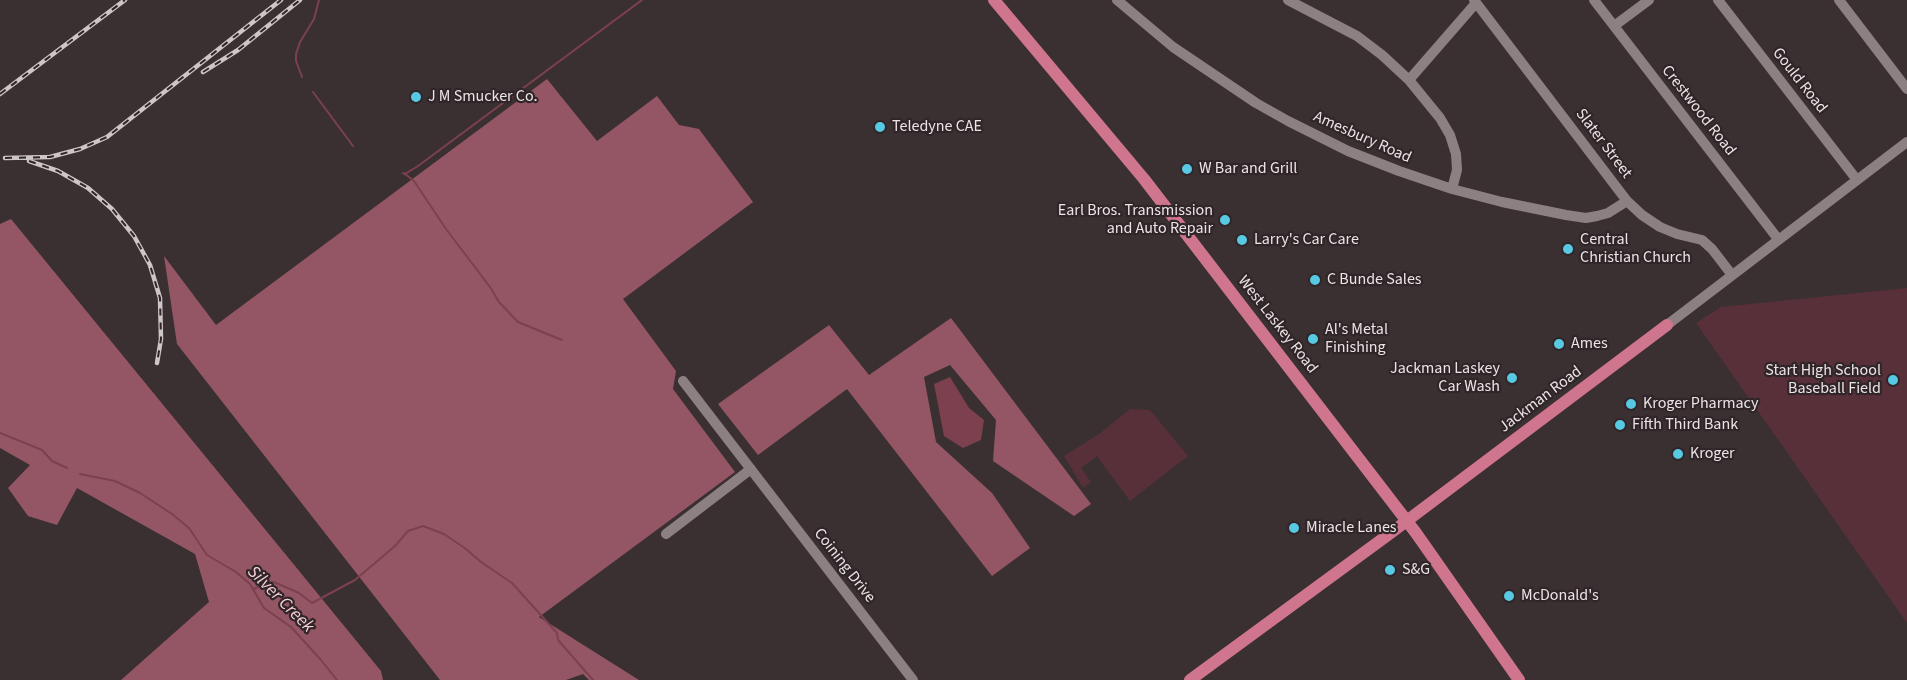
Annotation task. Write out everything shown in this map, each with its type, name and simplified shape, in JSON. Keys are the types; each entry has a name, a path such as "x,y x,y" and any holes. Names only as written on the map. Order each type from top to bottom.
{"main road":[{"name":"West Laskey Road","path":"994,0 1138,171 1407,521 1520,680"},
{"name":"Jackman Road","path":"1190,680 1407,521 1667,325"}],"street":[{"name":"Amesbury Road","path":"1116,0 1173,47 1225,83 1288,121 1348,151 1452,189 1545,211 1586,218 1608,213 1627,201"},
{"path":"1288,0 1357,36 1382,54 1409,80 1440,118 1450,135 1456,154 1457,170 1452,189"},
{"name":"Crestwood Road","path":"1594,0 1778,240"},
{"path":"1614,26 1649,0"},
{"name":"Gould Road","path":"1718,0 1857,180"},
{"path":"1839,0 1907,89"},
{"path":"1409,80 1479,2"},
{"name":"Slater Street","path":"1479,2 1627,201 1660,227 1701,240 1712,249 1732,275"},
{"name":"Jackman Road","path":"1667,325 1907,142"},
{"name":"Coining Drive","path":"683,381 913,680"},
{"path":"666,534 751,469"}],"shaded area":[{"path":"547,79 597,141 657,96 679,125 699,129 753,202 623,299 676,371 673,389 735,472 539,617 639,680 589,680 583,674 566,680 440,680 177,344 164,256 216,325"},
{"path":"11,219 381,671 383,680 121,680 209,602 195,554 77,488 57,525 28,516 8,488 30,465 0,448 0,224"},
{"path":"1907,288 1907,623 1696,323 1721,307"},
{"path":"951,318 1091,504 1074,516 993,461 996,420 950,365 924,377 936,442 992,493 1030,548 992,576 847,389 758,455 718,404 829,325 869,375"},
{"path":"950,377 969,408 984,420 981,440 963,448 944,436 934,384"},
{"path":"1130,409 1150,410 1188,456 1130,501 1097,456 1081,468 1091,482 1083,488 1064,456 1099,434"}],"waterway":[{"path":"302,77 296,54 300,42 314,19 319,0"},
{"path":"403,173 418,166 642,0"},
{"path":"313,92 353,146"},
{"path":"405,174 414,181 499,302 518,322 562,340"},
{"name":"Silver Creek","path":"0,433 42,450 52,461 67,468"},
{"name":"Silver Creek","path":"80,474 115,481 140,493 172,514 189,528 207,555 236,572 250,584 264,608 291,627 337,680"},
{"path":"254,589 265,583 274,582 299,593 312,603 355,580 395,546 408,531 423,526 444,534 512,583 557,633 558,640 593,680"}],"railway":[{"path":"0,94 125,0"},
{"path":"5,158 50,157 80,149 107,137 281,0"},
{"path":"203,72 238,50 300,0"},
{"path":"29,161 58,171 88,188 112,209 134,236 150,265 160,298 161,339 157,363"}],"place":[{"name":"J M Smucker Co.","path":"416,97"},
{"name":"Teledyne CAE","path":"880,127"},
{"name":"W Bar and Grill","path":"1187,169"},
{"name":"Earl Bros. Transmission and Auto Repair","path":"1225,220"},
{"name":"Larry's Car Care","path":"1242,240"},
{"name":"Central Christian Church","path":"1568,249"},
{"name":"C Bunde Sales","path":"1315,280"},
{"name":"Al's Metal Finishing","path":"1313,339"},
{"name":"Ames","path":"1559,344"},
{"name":"Jackman Laskey Car Wash","path":"1512,378"},
{"name":"Start High School Baseball Field","path":"1893,380"},
{"name":"Kroger Pharmacy","path":"1631,404"},
{"name":"Fifth Third Bank","path":"1620,425"},
{"name":"Kroger","path":"1678,454"},
{"name":"Miracle Lanes","path":"1294,528"},
{"name":"S&G","path":"1390,570"},
{"name":"McDonald's","path":"1509,596"}]}
